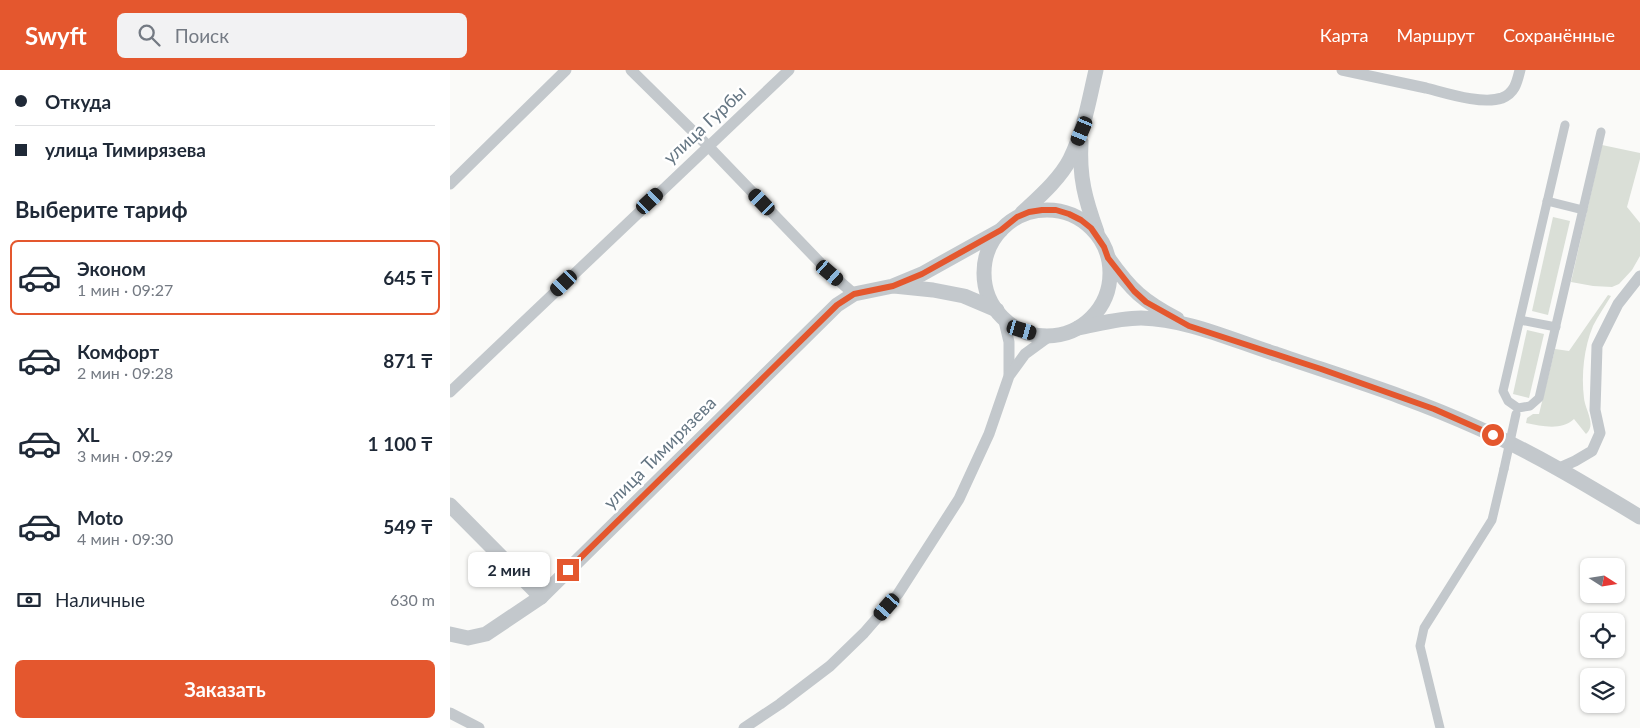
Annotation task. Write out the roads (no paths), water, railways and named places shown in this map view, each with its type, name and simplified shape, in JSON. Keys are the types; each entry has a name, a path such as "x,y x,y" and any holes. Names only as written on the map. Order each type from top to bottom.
{"street":[{"path":"450,184 566,70"},
{"path":"631,70 708,146 830,273 854,294"},
{"name":"улица Гурбы","path":"450,392 789,70"},
{"path":"1096,70 1082,131 1080,162 1082,186 1087,207 1108,258 1134,291 1146,302 1189,326"},
{"path":"1342,70 1461,96 1484,99 1502,98 1510,93 1516,85 1520,70"},
{"path":"1517,411 1508,401 1503,391 1565,125"},
{"path":"893,286 950,260 1001,230 1017,217 1040,197 1070,160 1082,131"},
{"path":"1517,411 1530,406 1540,398 1601,132"},
{"path":"1547,201 1583,210"},
{"path":"1017,217 1029,212 1056,210 1081,220 1099,237"},
{"path":"1001,230 989,249 984,271 988,293 1000,314 1010,342 1009,376"},
{"path":"1078,328 1098,310 1104,298 1109,285 1108,258"},
{"path":"1558,469 1592,451 1600,432 1595,410 1597,346 1618,304 1640,276"},
{"path":"893,286 933,290 964,296 1000,314 1022,330 1036,335 1051,336 1124,318 1162,320 1189,326 1321,369 1434,409 1525,450 1640,517"},
{"name":"улица Тимирязева","path":"450,634 468,638 486,634 541,598 837,305 854,294 893,286"},
{"path":"1520,320 1556,327"},
{"path":"744,728 780,704 830,666 864,633 898,594 959,500 989,434 1009,376 1025,354 1051,336"},
{"path":"1440,728 1420,646 1424,628 1492,520 1517,411"},
{"path":"450,504 541,598"},
{"path":"450,713 479,728"}]}
